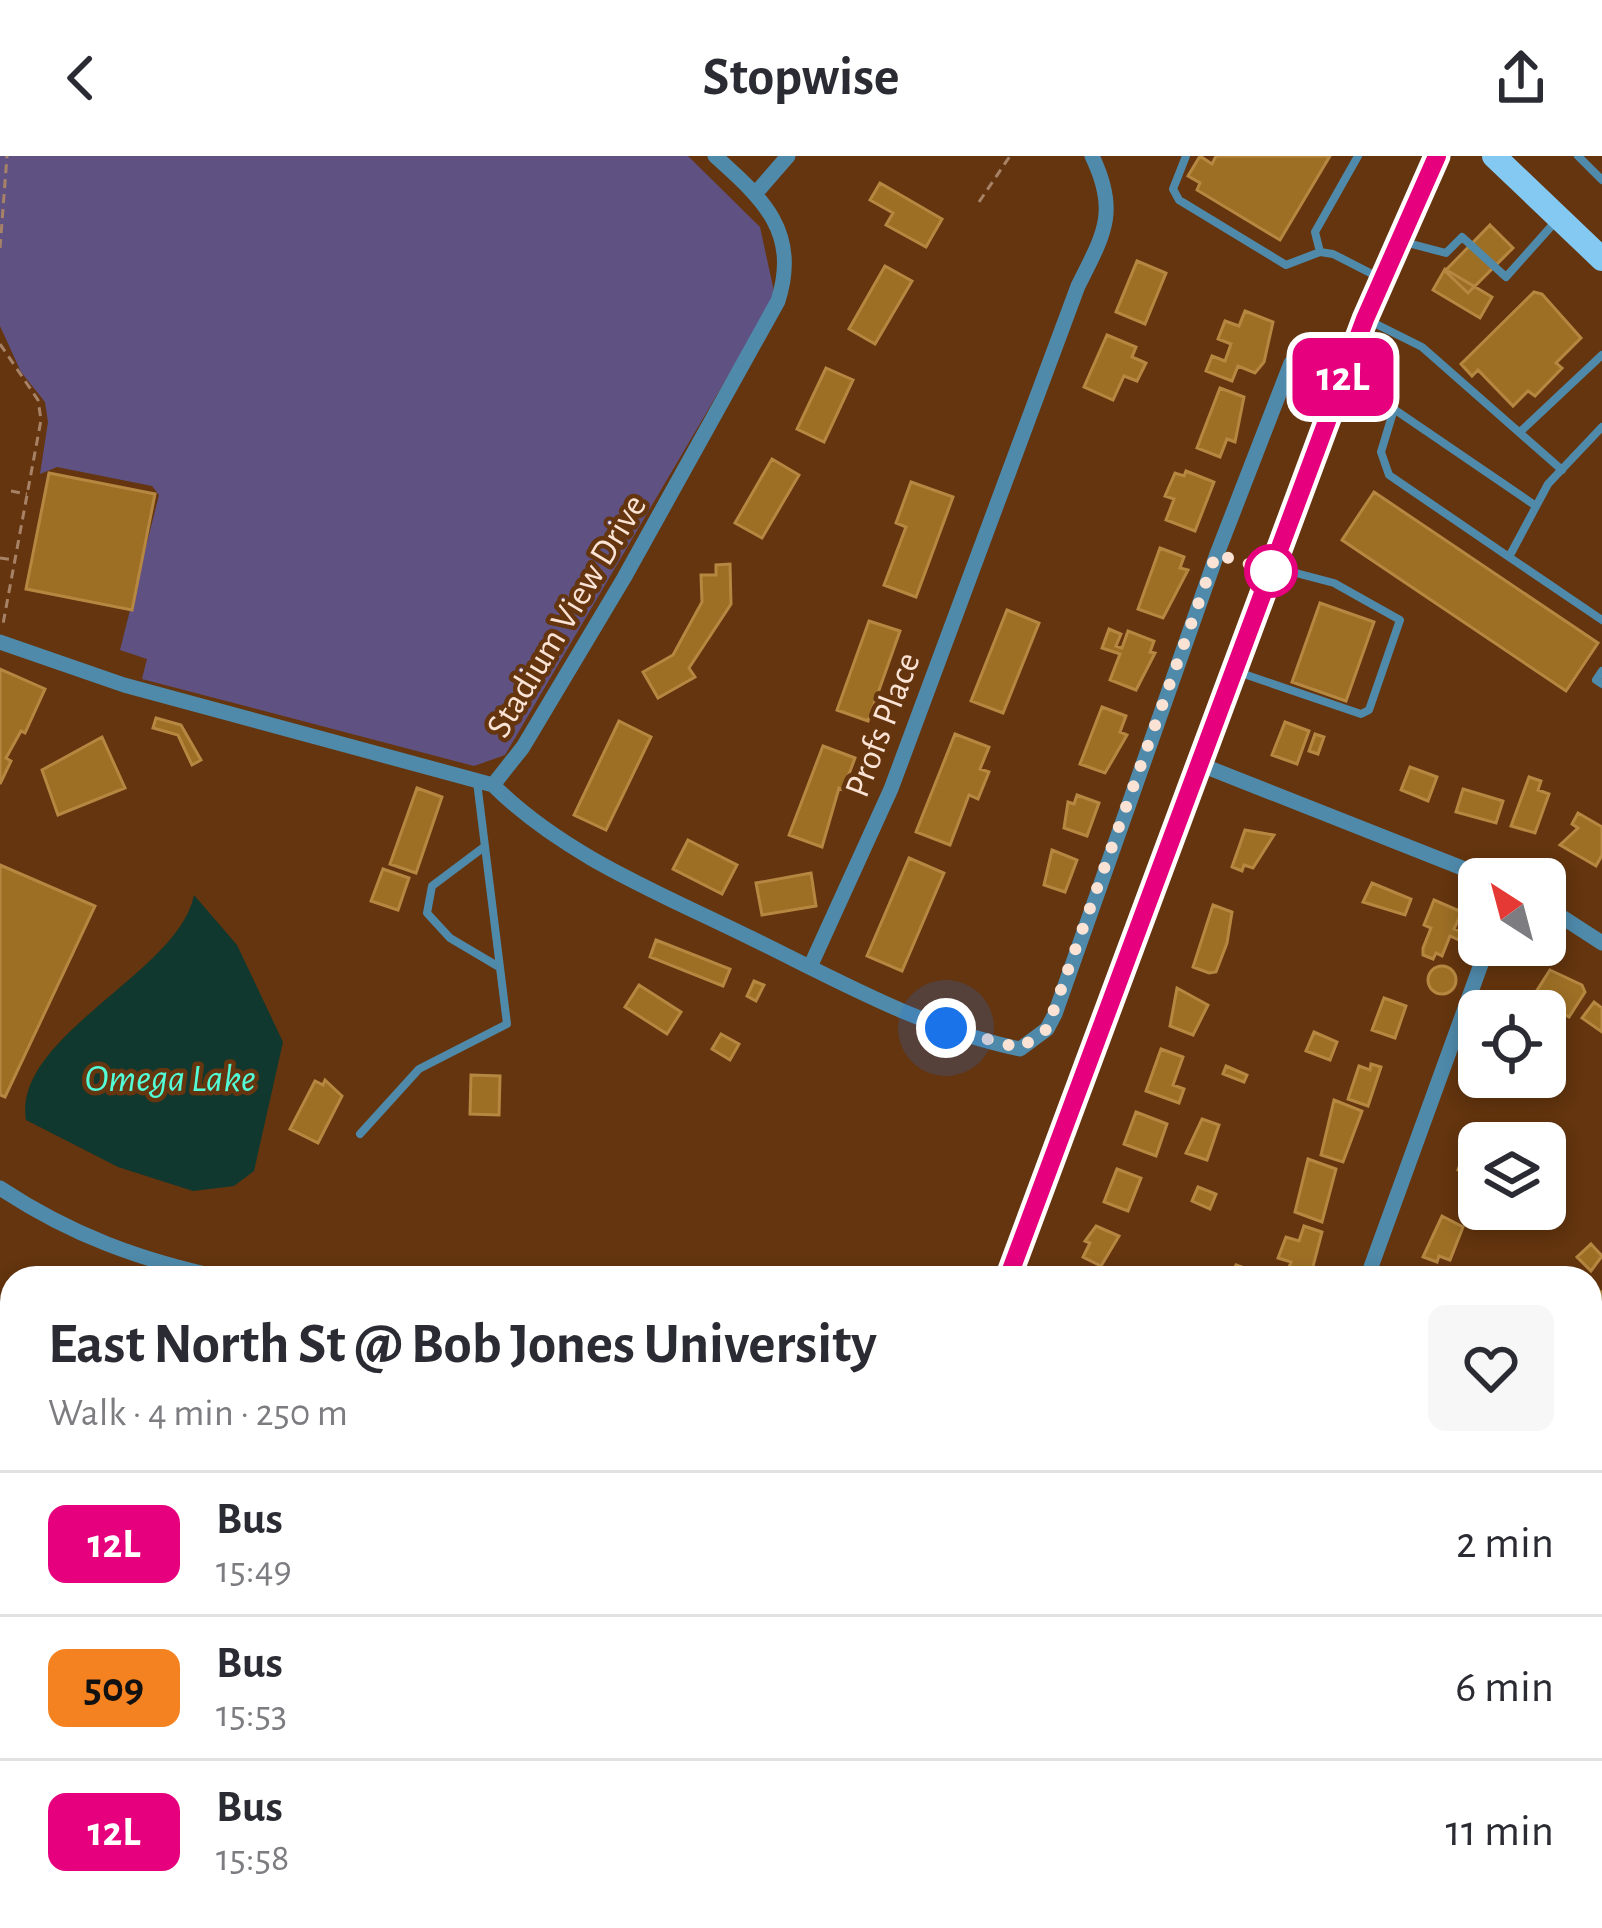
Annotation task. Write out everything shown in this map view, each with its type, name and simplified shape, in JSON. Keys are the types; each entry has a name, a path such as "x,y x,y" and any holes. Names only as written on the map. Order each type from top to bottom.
{"main road":[{"path":"1012,1266 1340,384 1397,241 1438,156"},
{"path":"1494,156 1602,259"}],"street":[{"name":"Stadium View Drive","path":"0,642 169,698 485,783 523,747 778,301 787,272 785,249 756,193 715,156"},
{"path":"756,193 788,156"},
{"name":"Profs Place","path":"810,967 891,789 1078,286 1108,218 1109,203 1092,156"},
{"path":"485,783 598,863 883,1005 979,1040 1020,1048 1047,1029 1291,363"},
{"path":"1199,764 1458,866"},
{"path":"1566,920 1602,943"},
{"path":"1371,1266 1480,966"},
{"path":"0,1188 46,1218 113,1250 176,1266"}],"lane":[{"path":"1186,156 1173,189 1179,200 1286,265 1320,252 1382,278"},
{"path":"1320,252 1315,232 1358,156"},
{"path":"1578,156 1602,180"},
{"path":"1397,241 1446,253 1462,237 1506,277 1559,218"},
{"path":"1365,319 1422,347 1479,402 1562,470"},
{"path":"1520,432 1602,355"},
{"path":"1340,384 1394,409 1537,506"},
{"path":"1394,409 1381,452 1389,475 1602,620"},
{"path":"1509,556 1562,470 1602,427"},
{"path":"1234,671 1361,714 1369,710 1400,620 1334,584 1272,567"},
{"path":"1602,671 1596,680 1602,684"},
{"path":"360,1134 419,1069 507,1024 485,846 485,783"},
{"path":"485,846 432,886 427,913 450,938 500,968"}],"path":[{"path":"0,248 7,156"},
{"path":"979,202 1010,156"},
{"path":"0,344 38,400 41,420 1,632"},
{"path":"11,491 29,494"},
{"path":"0,558 16,560"}],"shaded area":[{"path":"0,156 688,156 760,227 775,296 505,755 474,766 142,679 147,659 120,650 159,495 152,486 57,467 40,474 48,422 45,402 21,372 0,326"}],"water":[{"name":"Omega Lake","path":"194,895 237,945 283,1042 254,1171 234,1186 193,1191 118,1167 26,1120 29,1089 44,1060 159,951 182,924"}],"building":[{"path":"1200,156 1212,164 1216,156 1330,156 1280,240 1197,190 1200,183 1188,176"},
{"path":"880,183 942,219 926,247 886,225 893,213 870,200"},
{"path":"1490,225 1513,248 1468,293 1445,271"},
{"path":"1137,261 1166,273 1145,324 1116,312"},
{"path":"885,266 912,281 875,344 849,329"},
{"path":"1445,269 1492,297 1480,318 1433,290"},
{"path":"1534,292 1542,294 1581,338 1556,363 1562,368 1535,396 1528,391 1513,406 1478,370 1472,376 1461,364"},
{"path":"1245,311 1273,322 1264,362 1255,373 1238,366 1232,381 1206,371 1212,356 1225,361 1231,344 1218,339 1225,321 1239,326"},
{"path":"1107,335 1136,347 1132,357 1146,363 1137,381 1124,376 1113,400 1084,387"},
{"path":"826,368 853,380 824,442 797,429"},
{"path":"1220,388 1244,397 1235,442 1227,439 1220,457 1197,448"},
{"path":"772,459 799,475 762,538 735,523"},
{"path":"1186,471 1214,482 1195,531 1166,520 1174,499 1165,496 1175,473 1184,476"},
{"path":"49,473 155,494 132,610 26,589"},
{"path":"911,482 953,497 916,597 884,585 906,527 896,523"},
{"path":"1374,492 1598,643 1566,691 1342,540"},
{"path":"1160,548 1184,557 1180,568 1188,570 1163,618 1138,609"},
{"path":"730,564 731,604 689,668 695,677 658,698 643,672 673,655 702,602 701,575 716,575 716,565"},
{"path":"1320,603 1374,622 1346,701 1292,682"},
{"path":"1007,610 1039,623 1003,713 971,701"},
{"path":"869,621 900,631 868,721 837,710"},
{"path":"1109,629 1121,634 1116,646 1122,648 1128,631 1154,641 1150,652 1155,653 1136,690 1110,680 1120,654 1102,648"},
{"path":"0,669 45,689 25,733 21,731 6,758 11,761 0,784"},
{"path":"1102,707 1126,716 1120,732 1127,735 1105,773 1080,764"},
{"path":"156,718 181,725 201,760 192,765 178,735 153,728"},
{"path":"619,721 651,737 606,830 574,815"},
{"path":"1285,722 1309,731 1297,764 1272,755"},
{"path":"955,734 989,747 980,769 989,772 978,799 969,795 950,845 916,832"},
{"path":"1315,734 1324,737 1318,754 1309,751"},
{"path":"102,737 125,788 58,815 42,770"},
{"path":"823,746 855,758 843,790 839,788 822,847 789,835"},
{"path":"1410,767 1437,777 1428,801 1401,790"},
{"path":"1529,777 1541,781 1538,790 1549,794 1535,833 1511,826"},
{"path":"417,788 442,797 416,873 390,864"},
{"path":"1463,789 1503,801 1496,823 1456,812"},
{"path":"1077,795 1099,803 1087,836 1064,828 1068,802 1074,804"},
{"path":"1578,813 1602,827 1602,855 1596,866 1560,845 1578,828 1572,824"},
{"path":"1245,830 1274,835 1253,868 1244,865 1242,871 1232,867"},
{"path":"688,840 737,865 722,894 673,869"},
{"path":"1052,850 1077,860 1065,892 1044,885"},
{"path":"909,858 944,873 902,971 867,956"},
{"path":"0,865 95,906 5,1097 0,1095"},
{"path":"383,869 409,878 398,910 371,901"},
{"path":"811,873 816,906 762,915 756,883"},
{"path":"1372,883 1411,899 1405,915 1363,902"},
{"path":"1434,900 1458,910 1454,929 1458,940 1450,936 1442,956 1423,955 1431,928 1424,925"},
{"path":"1213,905 1232,912 1227,943 1216,972 1209,973 1193,967"},
{"path":"656,940 730,969 723,986 650,957"},
{"path":"1442,966 1452,970 1456,980 1452,990 1442,994 1432,990 1428,980 1432,970"},
{"path":"1550,970 1582,985 1585,992 1569,1017 1566,990 1537,990"},
{"path":"754,981 764,985 756,1001 747,996"},
{"path":"639,985 681,1012 667,1034 625,1007"},
{"path":"1177,988 1208,1005 1193,1035 1170,1026"},
{"path":"1384,998 1406,1006 1395,1038 1372,1030"},
{"path":"1594,1002 1602,1008 1602,1032 1582,1018"},
{"path":"1314,1032 1337,1042 1330,1060 1306,1051"},
{"path":"721,1034 739,1044 730,1060 712,1049"},
{"path":"1161,1049 1183,1057 1173,1085 1184,1089 1179,1103 1146,1091"},
{"path":"1371,1064 1381,1067 1368,1106 1348,1099 1359,1066 1370,1070"},
{"path":"1226,1066 1247,1075 1244,1082 1223,1074"},
{"path":"471,1075 500,1076 499,1115 470,1114"},
{"path":"325,1080 342,1096 318,1143 290,1129 315,1081 323,1085"},
{"path":"1334,1100 1362,1111 1343,1162 1321,1155"},
{"path":"1136,1112 1167,1124 1156,1156 1124,1144"},
{"path":"1202,1119 1219,1125 1207,1160 1186,1153"},
{"path":"1308,1159 1336,1169 1322,1222 1295,1212"},
{"path":"1117,1169 1141,1178 1128,1211 1104,1202"},
{"path":"1198,1187 1216,1194 1210,1209 1192,1201"},
{"path":"1442,1216 1458,1224 1462,1230 1450,1260 1423,1257"},
{"path":"1096,1226 1119,1236 1101,1266 1083,1257 1090,1243 1085,1241"},
{"path":"1304,1226 1322,1232 1313,1266 1290,1266 1291,1262 1278,1258 1286,1237 1299,1241"},
{"path":"1591,1244 1602,1256 1595,1266 1586,1266 1577,1257"}],"bus line":[{"name":"12L","path":"1012,1266 1365,319 1437,156"}],"route":[{"path":"946,1028 1020,1048 1047,1029 1216,554 1271,571"}]}
